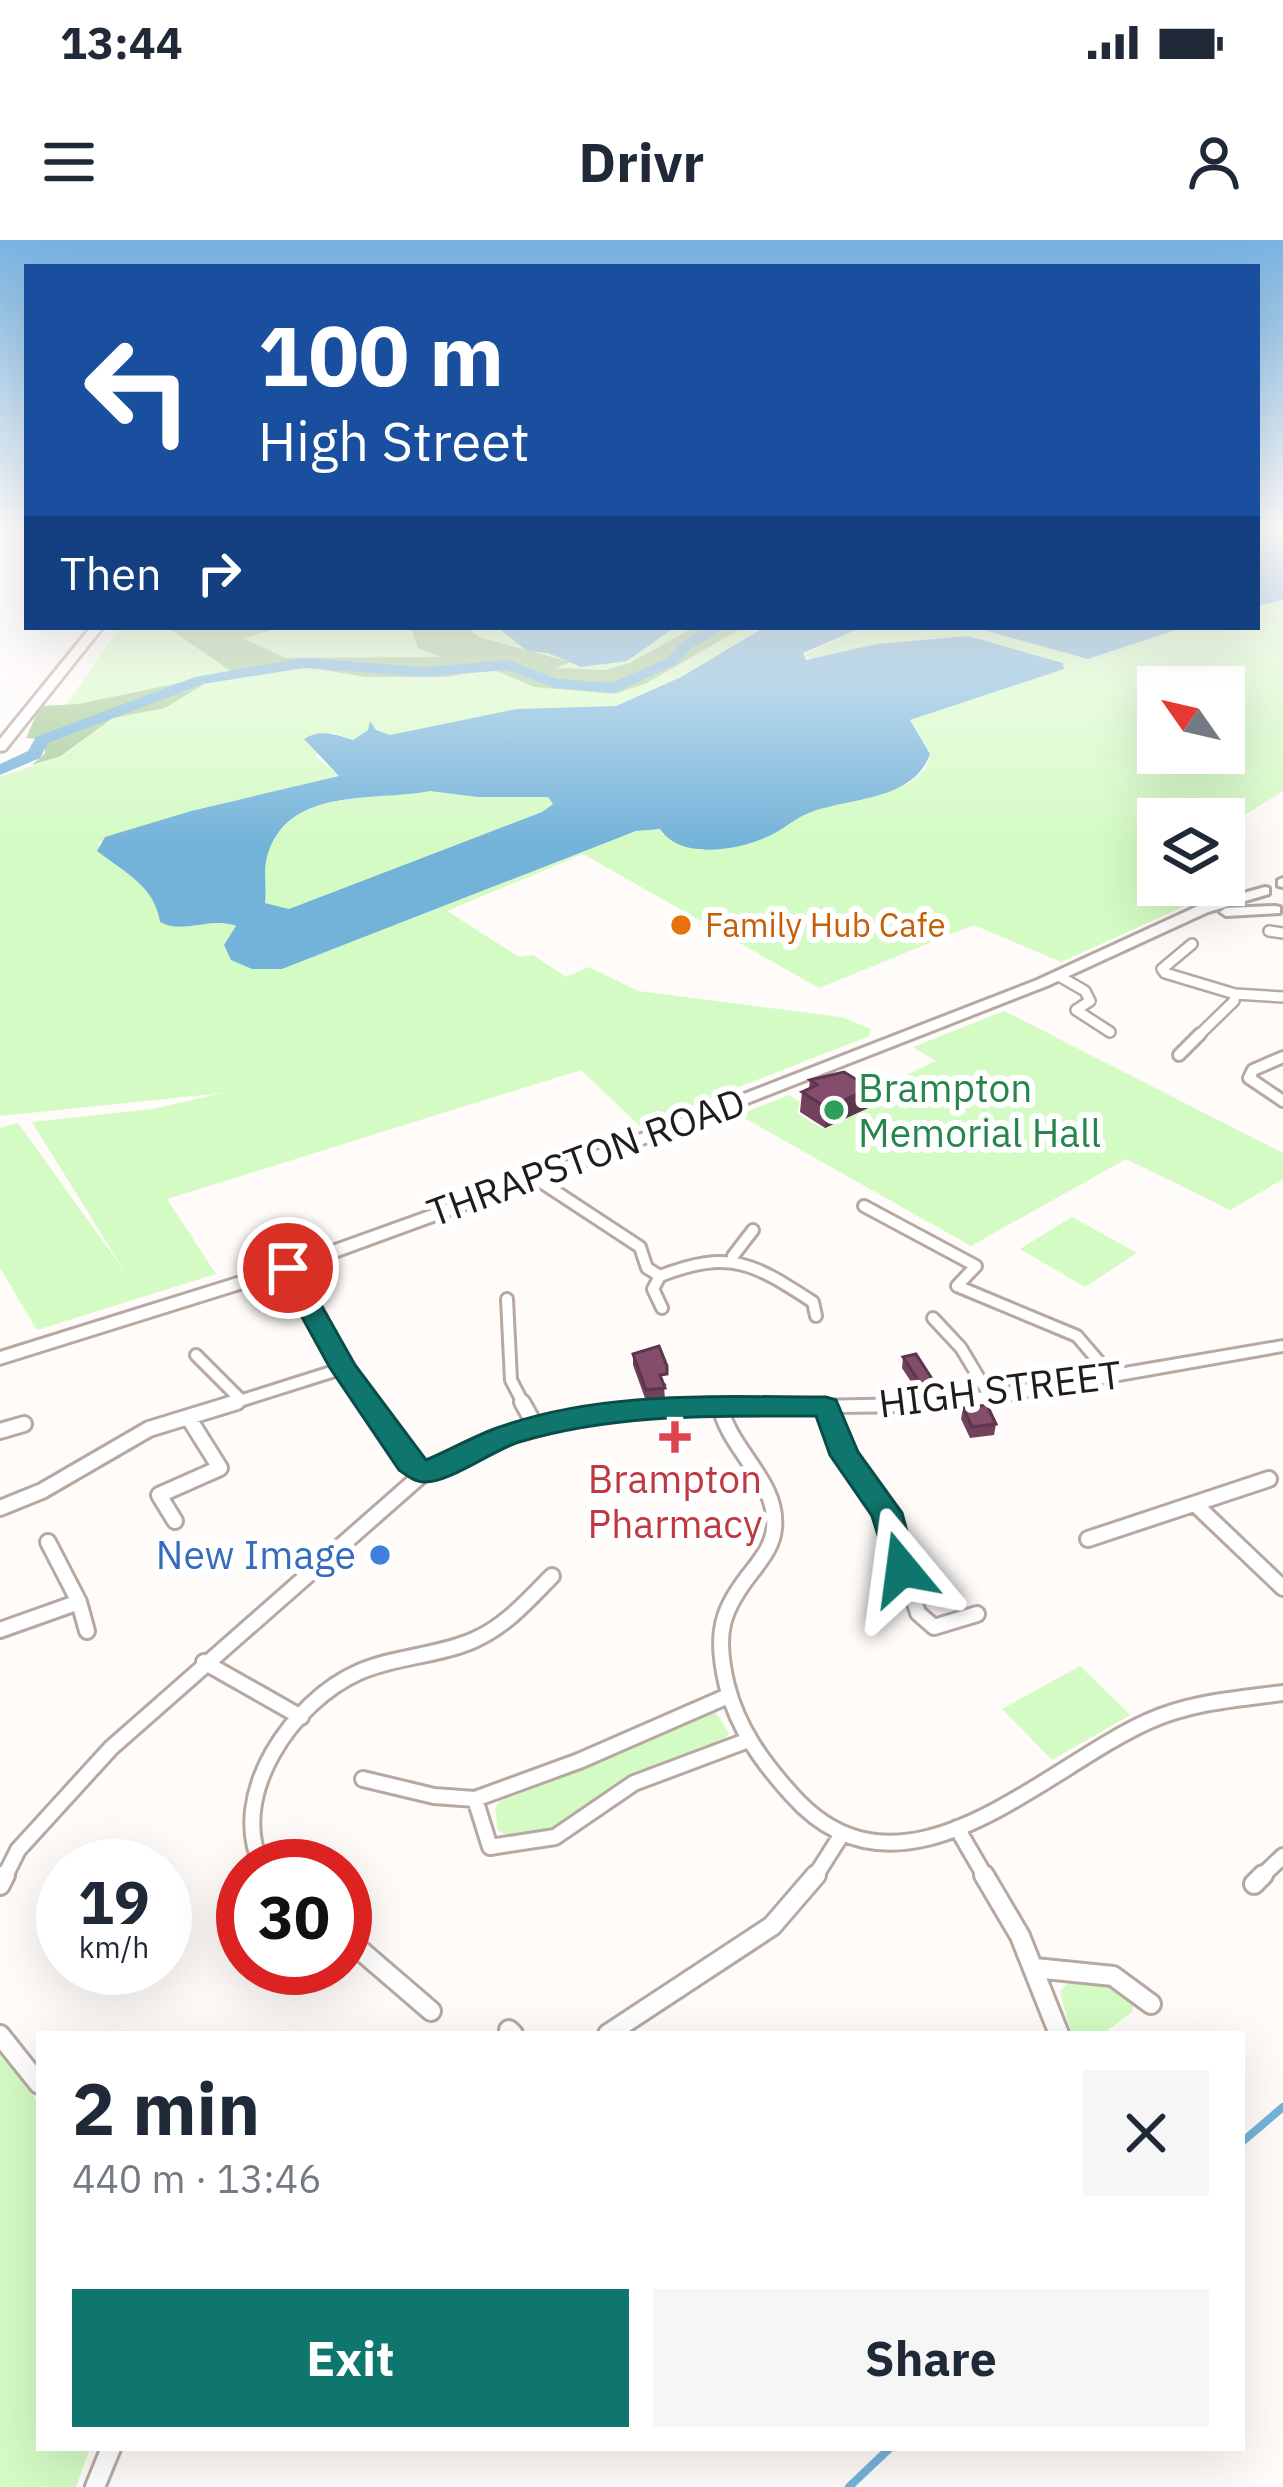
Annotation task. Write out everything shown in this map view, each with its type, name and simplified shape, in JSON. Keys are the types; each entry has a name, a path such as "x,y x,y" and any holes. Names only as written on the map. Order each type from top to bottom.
{"highway":[{"path":"0,726 74,635"},
{"path":"0,747 92,635"}],"main road":[{"name":"THRAPSTON ROAD","path":"0,1358 288,1268 535,1178 1059,976 1203,909 1283,883"},
{"name":"THRAPSTON ROAD","path":"1265,891 1264,902 1279,912"},
{"name":"THRAPSTON ROAD","path":"1164,930 1226,912 1279,912"}],"street":[{"path":"1269,931 1283,933"},
{"path":"1192,944 1162,969 1165,973 1235,994 1283,998"},
{"path":"1059,976 1085,991 1090,1001 1076,1010 1110,1031"},
{"path":"1179,1055 1234,1001 1235,994"},
{"path":"1283,1057 1253,1070 1249,1078 1283,1101"},
{"path":"535,1178 640,1247 647,1268 660,1276"},
{"path":"864,1206 976,1266 957,1286 1077,1336 1112,1377"},
{"path":"733,1256 753,1230"},
{"path":"662,1308 653,1289 660,1276 733,1256 813,1302 816,1316"},
{"path":"288,1268 344,1368 410,1463 424,1472"},
{"path":"507,1299 512,1380 536,1427"},
{"path":"933,1318 961,1348 991,1398"},
{"name":"HIGH STREET","path":"0,1885 18,1850 111,1748 424,1472 459,1453 536,1427 611,1412 991,1398 1283,1346"},
{"path":"196,1355 240,1399"},
{"path":"0,1508 42,1491 149,1429 344,1368"},
{"path":"720,1406 722,1430 743,1463 770,1489 776,1527 721,1623 728,1696 746,1741 808,1813 842,1834 897,1843 957,1828 999,1810 1143,1723 1216,1700 1283,1693"},
{"path":"826,1406 844,1455 887,1513 918,1613 934,1627 977,1614"},
{"path":"175,1521 159,1495 220,1468 188,1417"},
{"path":"0,1431 24,1424"},
{"path":"1088,1539 1269,1478"},
{"path":"1196,1505 1283,1588"},
{"path":"48,1542 79,1602 87,1631"},
{"path":"247,1839 246,1826 260,1778 302,1717 342,1681 391,1662 449,1652 493,1630 552,1576"},
{"path":"0,1630 79,1602"},
{"path":"204,1662 302,1717"},
{"path":"363,1779 434,1796 475,1799 579,1761 728,1696"},
{"path":"475,1799 490,1847 555,1837 634,1783 746,1741"},
{"path":"957,1828 994,1886 1035,1968 1059,2031"},
{"path":"613,2031 772,1926 806,1892 842,1834"},
{"path":"1254,1884 1283,1856"},
{"path":"372,1961 431,2012"},
{"path":"1035,1968 1104,1972 1140,1991 1151,2005"},
{"path":"0,2035 36,2080"},
{"path":"94,2487 110,2451"}],"green space":[{"path":"115,635 706,635 614,688 522,666 322,662 200,680 58,716"},
{"path":"178,635 254,635 243,638 285,658 440,657 418,648 414,635 476,635 570,662 556,668 606,670 630,663 680,635 730,635 647,683 615,694 534,687 490,668 448,677 365,677 307,667 206,683 165,708 113,718 61,756 32,765 45,753 45,740 26,738 40,706 78,704 232,672"},
{"path":"730,635 752,635 681,677 616,706 516,709 390,735 368,730 353,740 330,732 315,756 340,776 191,811 97,843 157,900 160,922 178,927 237,926 224,945 282,969 636,831 771,834 809,812 908,784 925,769 930,754 910,720 1053,672 962,637 877,644 819,661 803,655 846,635 1283,635 1283,791 1245,815 1245,798 1137,798 1137,906 1185,906 1061,962 974,925 819,988 583,854 447,911 519,957 533,955 566,977 589,967 638,991 841,1017 871,1029 869,1036 640,1126 581,1070 167,1199 216,1274 37,1330 0,1268 0,1128 18,1123 125,1272 32,1122 153,1109 223,1093 0,1116 0,777 64,755 113,718 165,708 206,683 307,667 365,677 448,677 490,668 534,687 647,683"},
{"path":"430,791 548,797 554,803 542,812 289,909 265,903 267,857 278,834 293,818 336,802"},
{"path":"1004,1011 1283,1153 1283,1179 1230,1210 1126,1159 971,1246 739,1115 789,1095 800,1102 797,1113 824,1129 870,1107 858,1097 936,1061 913,1047"},
{"path":"1072,1217 1137,1253 1085,1287 1020,1249"},
{"path":"1080,1666 1130,1715 1052,1760 1002,1709"},
{"path":"708,1709 715,1711 729,1733 723,1743 629,1778 549,1830 510,1837 498,1830 495,1808 504,1796"},
{"path":"1073,1979 1113,1983 1134,1996 1132,2012 1107,2031 1070,2031 1060,1991"},
{"path":"0,2049 36,2100 36,2451 89,2451 76,2487 0,2487"}],"water":[{"path":"507,635 664,635 627,661 581,667 548,653 527,651"},
{"path":"752,635 845,635 803,653 806,660 877,644 968,636 1063,663 1064,669 910,720 930,754 922,769 896,789 811,812 771,835 728,848 696,849 682,846 660,829 636,831 282,969 252,969 231,960 224,945 236,926 178,927 160,922 145,889 97,851 105,837 339,776 304,739 316,734 353,740 368,730 370,721 376,730 390,735 516,709 616,706 681,677","holes":["430,791 548,797 553,804 542,812 289,909 265,903 266,862 278,834 313,807"]},
{"path":"1001,635 1160,635 1088,659"}],"building":[{"path":"844,1072 870,1088 827,1108 802,1092 817,1085 810,1080"},
{"path":"659,1346 667,1366 667,1374 660,1375 665,1388 646,1390 633,1354"},
{"path":"916,1354 934,1382 920,1383 903,1357"},
{"path":"987,1405 996,1424 972,1427 963,1408"}],"waterway":[{"path":"0,770 34,754 42,740 200,680 304,663 424,672 507,665 556,683 614,688 672,661 706,635"},
{"path":"1245,2139 1283,2107"},
{"path":"849,2487 887,2451"}],"place":[{"name":"Family Hub Cafe","path":"681,925"},
{"name":"Brampton Memorial Hall","path":"834,1110"},
{"name":"Brampton Pharmacy","path":"675,1437"},
{"name":"New Image","path":"380,1555"}],"route":[{"path":"288,1268 344,1368 410,1463 424,1472 505,1436 588,1415 659,1407 826,1406 844,1455 887,1513 902,1569"}]}
